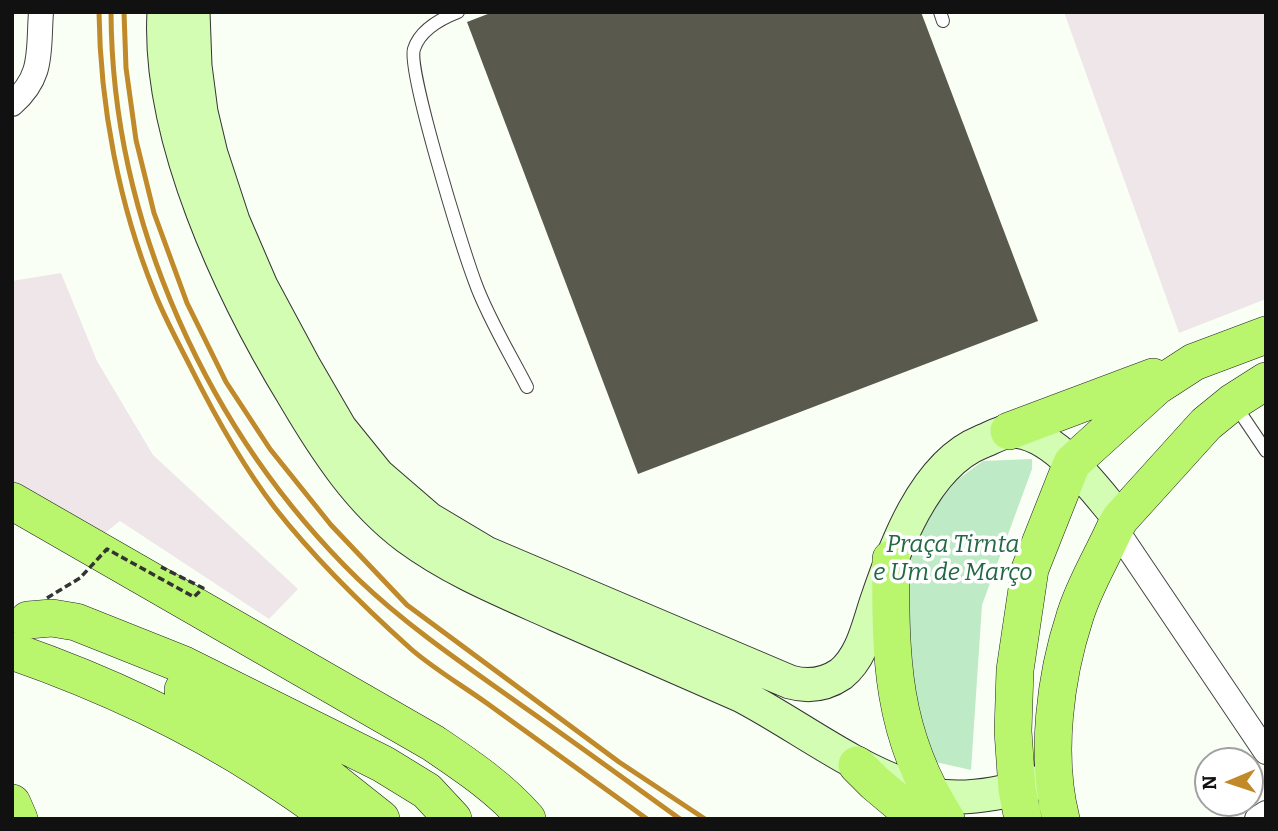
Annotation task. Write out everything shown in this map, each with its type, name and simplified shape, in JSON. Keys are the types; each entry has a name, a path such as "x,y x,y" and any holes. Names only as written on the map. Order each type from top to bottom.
{"main road":[{"path":"164,12 163,48 179,137 208,227 258,333 317,436 351,482 405,536 479,581 741,696 857,765 875,783 931,811 973,797 1020,804 1054,778"},
{"path":"193,12 195,66 201,112 211,154 233,221 261,286 304,366 340,428 378,475 410,504 449,532 486,552 790,682 817,685 841,673 852,662 862,646 891,559 933,481 951,460 972,446 1009,431 1266,335"},
{"path":"1020,804 1013,731 1015,670 1030,569 1072,463 1157,386 1194,362"},
{"path":"1061,819 1054,778 1054,717 1061,667 1075,614 1118,523 1206,424 1233,402 1266,381"},
{"path":"1009,431 1027,433 1072,463 1118,523"},
{"path":"12,502 433,743 480,775 512,802 527,819"},
{"path":"891,559 890,631 896,693 910,748 931,811"},
{"path":"24,628 52,618 76,622 184,665 383,764 427,792 453,819"},
{"path":"24,628 105,686 222,744 331,819"},
{"path":"24,628 168,681 309,762 381,819"},
{"path":"282,783 306,819"}],"street":[{"path":"12,104 23,94 36,74 41,12"},
{"path":"1118,523 1266,752"},
{"path":"1257,819 1266,813"}],"lane":[{"path":"458,12 421,33 412,51 415,72 423,109 475,284 527,387"},
{"path":"1233,402 1266,451"}],"path":[{"path":"24,628 80,578 107,549 194,597 203,588 161,567"}],"shaded area":[{"path":"1064,12 1266,12 1266,299 1179,333"},
{"path":"61,273 97,361 153,455 298,589 269,619 120,521 96,540 12,486 12,281"}],"green space":[{"name":"Praça Tirnta e Um de Março","path":"1032,459 1032,469 982,605 971,770 931,761 902,653 906,573 913,541 957,480 983,461"}],"building":[{"path":"493,12 921,12 1038,321 638,474 467,22"}],"railway":[{"path":"99,12 103,83 114,154 121,189 142,258 176,339 219,422 251,475 290,527 323,564 411,649 647,819"},
{"path":"111,12 116,91 129,169 150,245 179,320 214,391 256,458 304,521 358,579 396,613 680,819"},
{"path":"124,12 126,68 136,140 154,213 187,303 226,382 270,449 331,525 407,605 619,762 705,819"}]}
